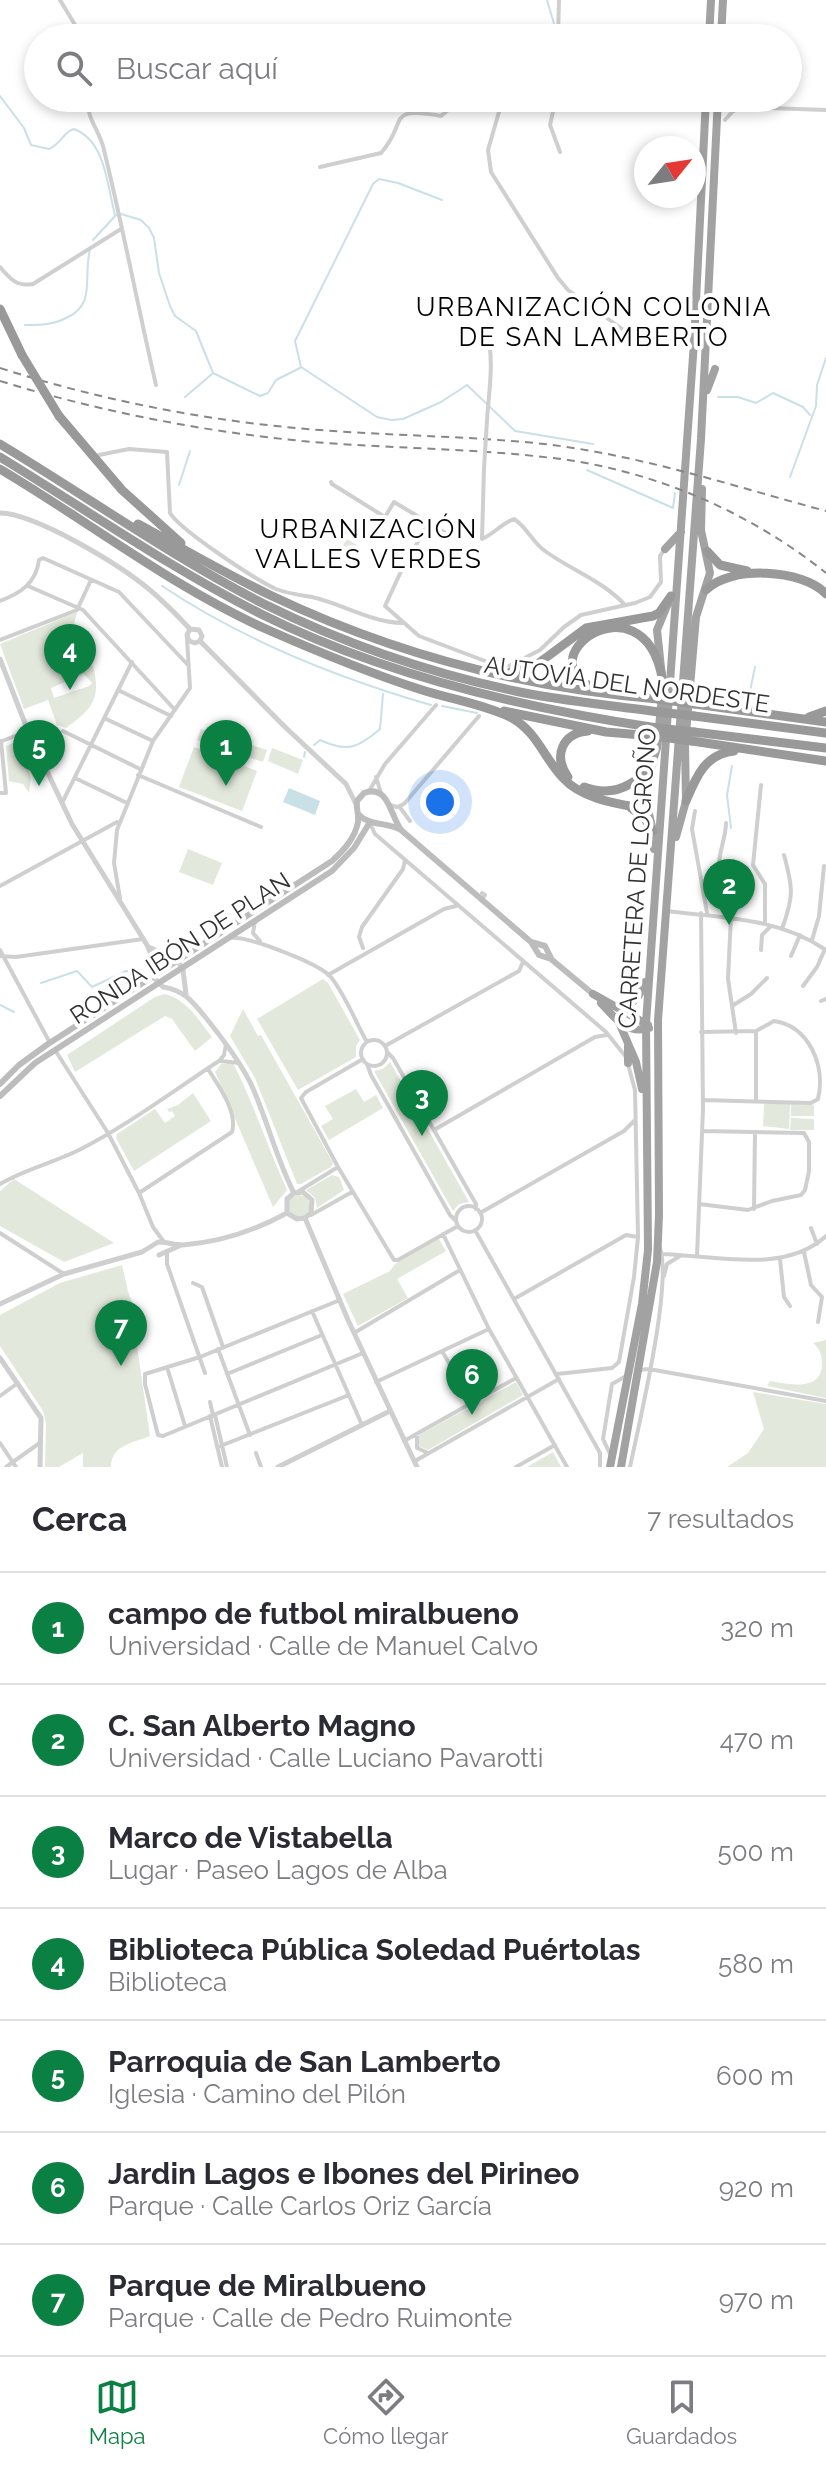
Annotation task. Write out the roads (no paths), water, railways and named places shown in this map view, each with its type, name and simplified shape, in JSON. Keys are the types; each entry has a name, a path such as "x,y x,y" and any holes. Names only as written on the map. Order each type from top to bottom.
{"highway":[{"path":"710,24 711,0"},
{"path":"722,24 723,0"},
{"name":"CARRETERA DE LOGROÑO","path":"610,1467 647,1261 646,1110 650,965 694,342 705,112"},
{"name":"CARRETERA DE LOGROÑO","path":"621,1467 637,1384 645,1370 660,1255 658,1020 700,442 717,112"},
{"path":"0,309 22,355 59,416 122,490 201,558"},
{"path":"686,801 685,745 696,617 710,573 701,530 703,471 700,442 708,387 715,369"},
{"name":"AUTOVÍA DEL NORDESTE","path":"0,444 215,578 344,639 470,681 519,692 826,733"},
{"name":"AUTOVÍA DEL NORDESTE","path":"0,457 210,588 264,616 420,677 655,732 826,748"},
{"path":"0,470 207,598 262,627 373,674 508,716 525,727 561,777 589,795 647,809 667,805 674,792"},
{"path":"72,488 79,489 131,521 272,596 358,633 483,672 554,687 826,722"},
{"path":"657,870 647,809 647,780 659,738 662,677 657,630 671,596 675,565 680,557 665,549 681,531"},
{"path":"707,551 714,560 727,567 799,572 826,587"},
{"path":"706,590 715,581 728,577 775,575 807,580 826,594"},
{"path":"483,672 507,674 524,671 586,628 653,616 659,613 671,596"},
{"path":"646,698 599,690 586,684 577,675 574,666 578,644 597,630 626,630 650,646 662,677"},
{"path":"470,704 606,732"},
{"path":"766,714 811,717 826,711"},
{"path":"653,763 637,781 616,790 598,791 571,779 560,760 566,739 584,731 655,732"},
{"path":"693,736 753,751 826,761"},
{"path":"671,853 686,801 700,772 711,759 725,752 753,751"},
{"path":"624,804 642,816 653,831"},
{"path":"618,1021 623,1011 640,997 650,965"},
{"path":"593,994 647,1027 653,1036 653,1106 658,1116"},
{"path":"593,994 618,1021 628,1041 639,1070 646,1110"},
{"path":"618,1021 634,1030 658,1020"},
{"path":"628,1041 628,1063"}],"main road":[{"path":"401,830 372,822 358,814 356,805 359,798 368,791 381,793 393,806 393,818 401,830 482,896 593,994"},
{"path":"372,822 385,816 393,806"},
{"name":"RONDA IBÓN DE PLAN","path":"0,1084 25,1060 50,1043 332,861 350,842 358,814"},
{"name":"RONDA IBÓN DE PLAN","path":"0,1096 20,1076 55,1050 338,866 372,822"}],"street":[{"path":"60,0 76,24"},
{"path":"558,24 559,0"},
{"path":"802,109 826,110"},
{"path":"88,112 104,147 156,385"},
{"path":"320,167 381,153 399,119 410,112"},
{"path":"419,112 441,116 446,112"},
{"path":"499,112 488,150 491,172 568,290 629,334 694,342"},
{"path":"553,112 550,125 560,152"},
{"path":"725,120 732,112"},
{"path":"0,267 14,282 33,284 121,229"},
{"path":"486,329 491,362 482,539 492,535 501,524 514,519 544,550 590,578 625,605"},
{"path":"99,455 129,449 167,452 170,513 191,532 274,588 312,597 386,623 404,623"},
{"path":"331,482 385,517 394,502 447,534"},
{"path":"0,513 38,522 126,573 151,591 190,629 199,630 202,633 200,641"},
{"path":"429,523 385,606 423,638 506,666 518,664 533,655 581,615 643,601 656,592 662,578 660,556 665,549"},
{"path":"0,601 28,586 37,571 39,560 43,558 119,592 189,666"},
{"path":"0,640 79,608 91,580"},
{"path":"28,586 79,608 175,710"},
{"path":"120,901 114,853 119,821 153,741 190,688 187,637 190,629"},
{"path":"187,637 193,643"},
{"path":"187,650 200,641"},
{"path":"200,641 346,784 356,805"},
{"path":"0,659 28,731 62,803 145,942 154,976 165,987 186,994 239,1063 255,1094 276,1153 296,1192"},
{"path":"62,803 132,662"},
{"path":"118,690 171,716"},
{"path":"346,784 368,791 376,776 436,705"},
{"path":"410,821 393,806 479,716"},
{"path":"104,718 153,741"},
{"path":"0,793 6,793 1,741 28,731"},
{"path":"63,731 139,772 261,827"},
{"path":"376,776 381,793"},
{"path":"75,778 127,803"},
{"path":"761,785 753,865 765,884 765,923"},
{"path":"695,811 692,829 704,913 703,1100 697,1256"},
{"path":"0,886 119,821"},
{"path":"307,1217 354,1333 416,1464 428,1453 558,1377 614,1367 619,1362 638,1237 634,1083 628,1063 609,1035 372,832 372,822"},
{"path":"726,823 719,863 732,881 728,979 736,1033"},
{"path":"112,825 117,830"},
{"path":"782,929 792,902 784,855"},
{"path":"361,956 360,931 403,869 405,860"},
{"path":"812,940 819,916 824,866"},
{"path":"106,878 115,874"},
{"path":"328,975 444,909 458,906"},
{"path":"667,911 729,916 765,923 812,940 826,950 803,986"},
{"path":"255,921 253,933 262,943"},
{"path":"761,950 762,935 771,926"},
{"path":"791,956 800,935"},
{"path":"228,938 247,938 262,943 328,975 367,1042"},
{"path":"1,954 16,957 145,942 177,961 182,968 186,994"},
{"path":"363,948 373,949"},
{"path":"1,954 50,1043"},
{"path":"9,967 16,957"},
{"path":"154,967 167,957"},
{"path":"386,1049 519,971 523,962"},
{"path":"172,987 182,978"},
{"path":"732,1006 751,994 767,978"},
{"path":"701,1032 756,1031 777,1021 805,1036 815,1053 821,1088 814,1102 703,1100"},
{"path":"756,1031 756,1101"},
{"path":"434,1130 595,1037 609,1035"},
{"path":"375,1040 386,1049 476,1204 481,1223 475,1230 467,1232 457,1223 377,1087 362,1048 367,1042 375,1040"},
{"path":"0,1184 26,1170 77,1151 108,1133 219,1061 225,1051 225,1042"},
{"path":"386,1049 385,1060 379,1065 365,1062 306,1092 301,1098 352,1192 391,1257 398,1260 457,1223 460,1209 468,1206 478,1211"},
{"path":"55,1050 108,1133 153,1227 165,1242 167,1264 205,1373"},
{"path":"219,1061 239,1063"},
{"path":"139,1193 232,1132 231,1114 208,1069"},
{"path":"478,1211 624,1131 635,1119"},
{"path":"699,1204 754,1209 772,1201 801,1195 809,1171 809,1142 804,1133 702,1131"},
{"path":"754,1209 755,1132"},
{"path":"287,1213 287,1199 338,1167"},
{"path":"296,1192 307,1194 312,1200 313,1209 307,1217"},
{"path":"287,1213 293,1218 307,1217 352,1192"},
{"path":"0,1304 64,1274 142,1252 155,1244 165,1242 179,1245 236,1235 287,1213"},
{"path":"811,1228 817,1244"},
{"path":"475,1230 600,1453 600,1464"},
{"path":"0,1233 64,1274"},
{"path":"443,1234 489,1329 567,1467"},
{"path":"514,1299 627,1234 638,1237"},
{"path":"647,1261 660,1255 780,1259 804,1252 826,1238"},
{"path":"155,1244 154,1250 159,1255"},
{"path":"142,1252 159,1255 179,1245"},
{"path":"804,1252 811,1285 822,1297 818,1322"},
{"name":"CARRETERA DE LOGROÑO","path":"630,1467 662,1282 660,1255"},
{"path":"662,1282 667,1264 681,1255"},
{"path":"780,1259 784,1297 790,1306"},
{"path":"354,1333 460,1270"},
{"path":"193,1283 202,1287 227,1374 250,1435"},
{"path":"340,1300 200,1357 145,1374 159,1435 163,1436 363,1353"},
{"path":"312,1311 362,1425"},
{"path":"376,1382 489,1329"},
{"path":"227,1374 322,1335"},
{"path":"442,1351 472,1403"},
{"path":"0,1358 41,1418 40,1467"},
{"path":"167,1367 185,1426"},
{"path":"627,1375 645,1370 826,1401"},
{"path":"404,1441 516,1378"},
{"path":"0,1396 18,1383"},
{"path":"220,1446 349,1395"},
{"path":"210,1402 224,1467"},
{"path":"278,1467 390,1411"},
{"path":"418,1433 416,1446 421,1452 428,1453"},
{"path":"6,1467 41,1442"},
{"path":"0,1443 14,1464"},
{"path":"516,1467 555,1445"},
{"path":"256,1453 261,1467"}],"water":[{"path":"289,788 320,801 315,815 283,802"}],"waterway":[{"path":"547,0 554,24"},
{"path":"0,96 24,128 31,145 49,149 74,129 93,143 104,166 115,215"},
{"path":"442,200 398,183 379,179 373,184 295,341 301,367 377,417 403,419 441,402 467,385 515,431 593,444"},
{"path":"121,214 141,220 149,228 170,306 175,316 196,331 213,373 260,396 268,393 276,380 300,368"},
{"path":"93,240 116,215"},
{"path":"25,325 52,323 77,311 87,288 90,249"},
{"path":"790,477 816,406 817,385 826,358"},
{"path":"185,397 212,374"},
{"path":"718,397 738,397 756,403 773,393 803,407 810,415"},
{"path":"179,485 190,451"},
{"path":"587,470 673,508 675,493"},
{"path":"162,586 225,624 292,656 361,683 431,705"},
{"path":"749,696 755,667"},
{"path":"314,745 320,740 337,746 351,746 372,736 380,729 383,694"},
{"path":"442,706 477,713"},
{"path":"304,757 305,752"},
{"path":"731,828 727,795 732,766"},
{"path":"41,983 77,971 92,987 126,971 140,973"},
{"path":"0,1005 14,1012"}],"railway":[{"path":"0,368 118,400 239,422 320,430 516,441 580,449 686,472 826,511"},
{"path":"0,381 112,411 226,432 302,441 535,456 603,466 671,486 737,515 768,532 826,573"}],"place":[{"name":"Biblioteca Pública Soledad Puértolas","path":"70,690"},
{"name":"Parroquia de San Lamberto","path":"39,786"},
{"name":"campo de futbol miralbueno","path":"226,786"},
{"name":"C. San Alberto Magno","path":"729,925"},
{"name":"Marco de Vistabella","path":"422,1136"},
{"name":"Parque de Miralbueno","path":"121,1366"},
{"name":"Jardin Lagos e Ibones del Pirineo","path":"472,1415"}],"district":[{"name":"URBANIZACIÓN COLONIA DE SAN LAMBERTO","path":"594,322"},
{"name":"URBANIZACIÓN VALLES VERDES","path":"369,544"}]}
